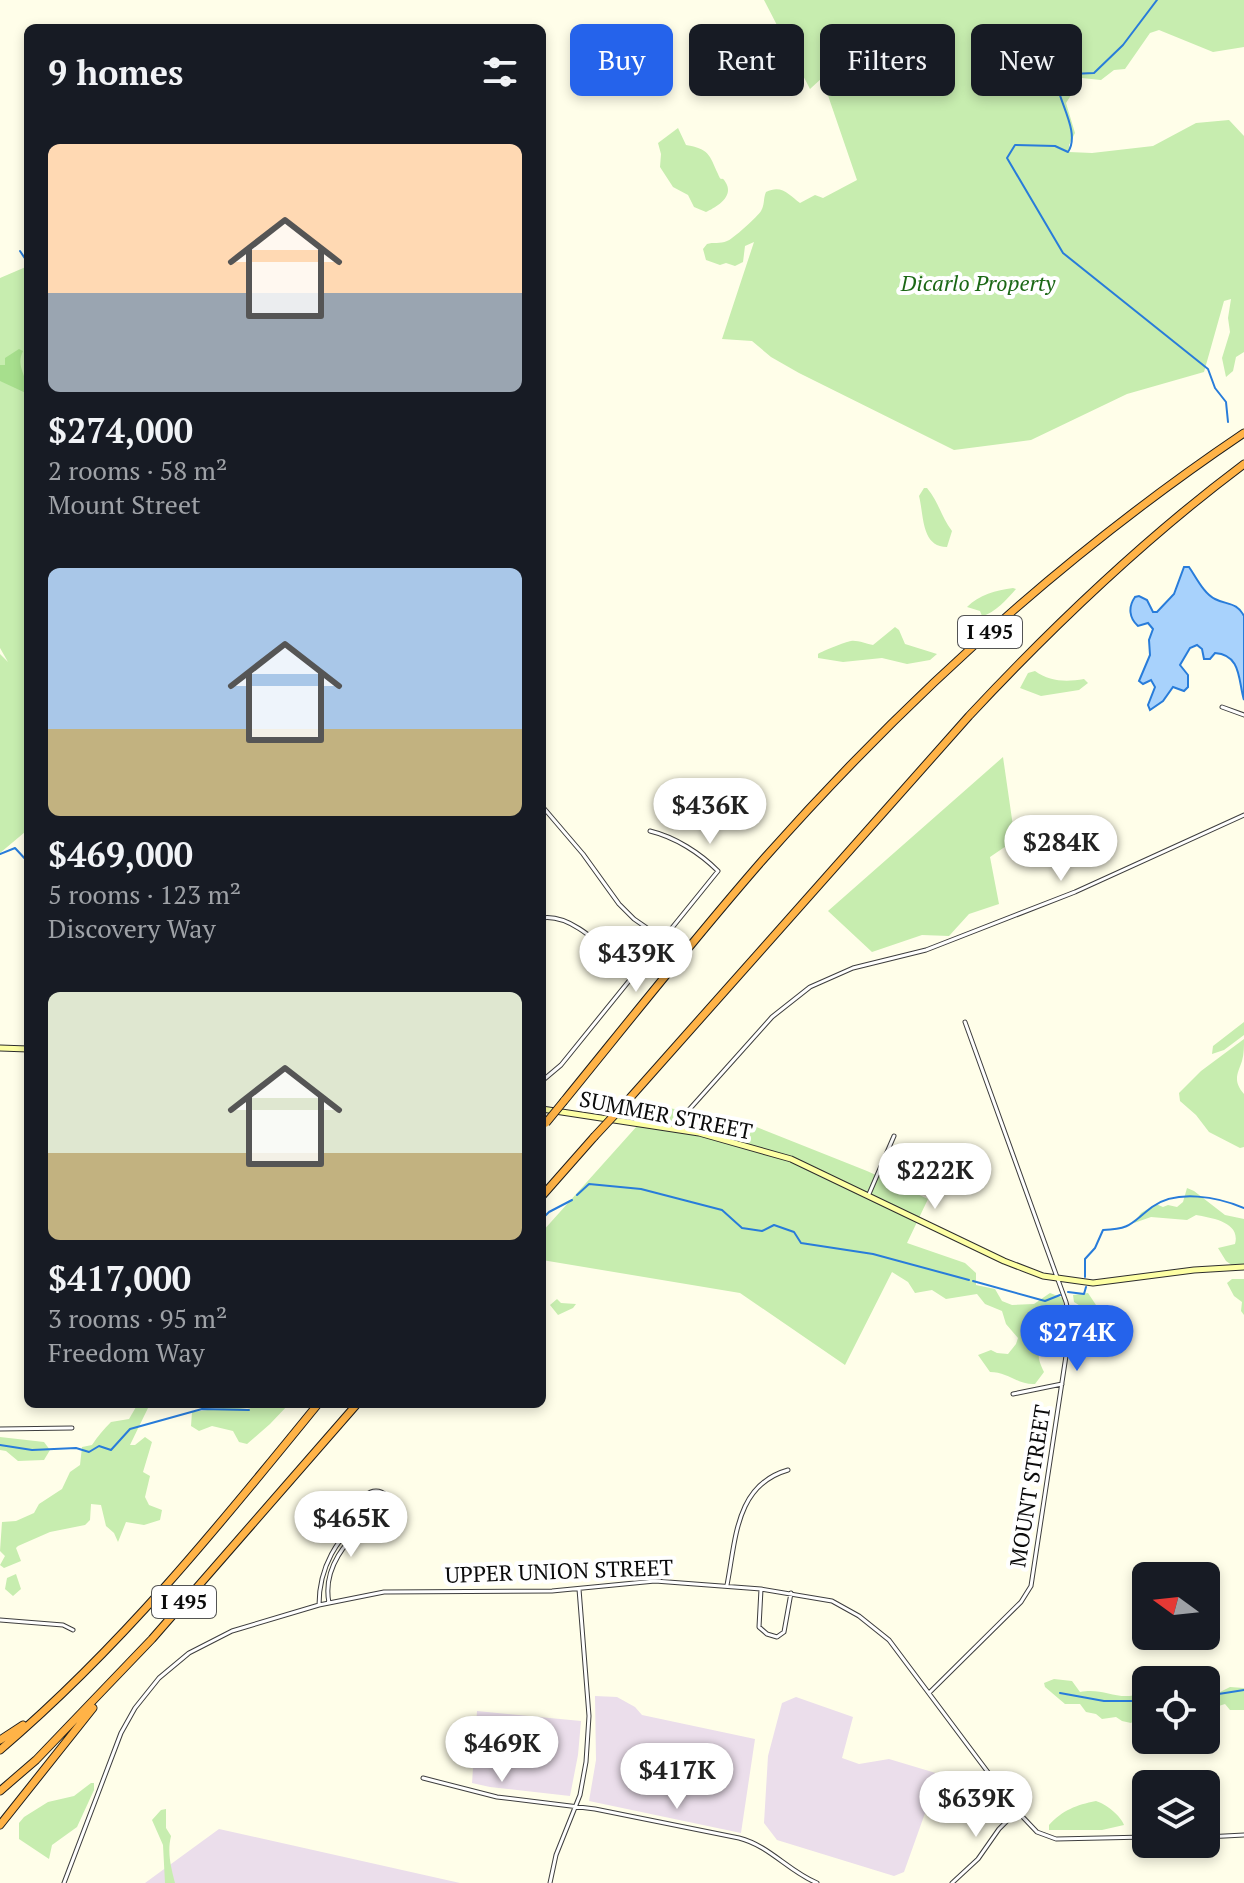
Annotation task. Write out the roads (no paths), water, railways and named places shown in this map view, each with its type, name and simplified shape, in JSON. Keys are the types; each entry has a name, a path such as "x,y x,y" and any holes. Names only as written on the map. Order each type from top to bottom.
{"highway":[{"name":"I 495","path":"546,1124 762,861 916,700 1074,562 1143,506 1244,433"},
{"name":"I 495","path":"546,1191 1023,659 1105,578 1244,464"},
{"name":"I 495","path":"0,1750 66,1692 174,1578 315,1408"},
{"name":"I 495","path":"0,1791 36,1760 121,1673 353,1408"},
{"path":"0,1825 121,1673"},
{"path":"0,1740 66,1692"}],"main road":[{"path":"0,1048 24,1049"},
{"name":"SUMMER STREET","path":"546,1110 730,1140 791,1159 1004,1261 1058,1279 1101,1282 1244,1267"}],"street":[{"path":"1222,707 1244,715"},
{"path":"546,811 583,854 619,904 634,919 663,939"},
{"path":"680,1130 691,1108 765,1024 786,1004 826,979 926,950 1075,892 1244,815"},
{"path":"546,1078 561,1065 718,871 669,837 650,831"},
{"path":"546,917 554,916 571,922 634,974"},
{"name":"MOUNT STREET","path":"929,1693 1021,1602 1031,1586 1071,1323 965,1022"},
{"path":"869,1194 894,1136"},
{"path":"1013,1394 1062,1384"},
{"path":"0,1429 72,1428"},
{"path":"727,1585 740,1518 747,1501 759,1485 773,1475 788,1470"},
{"path":"378,1491 386,1494 390,1502 388,1513 380,1518 370,1518 365,1513 363,1501 367,1494 378,1491"},
{"path":"319,1605 322,1573 329,1554 365,1513"},
{"path":"329,1603 327,1588 335,1559 370,1518"},
{"name":"UPPER UNION STREET","path":"64,1883 121,1733 135,1708 159,1678 189,1653 221,1635 319,1605 397,1592 579,1589 655,1581 727,1585 832,1601 875,1627 889,1640 1033,1829 1056,1839 1132,1837"},
{"path":"550,1883 556,1855 576,1806 584,1776 589,1730 579,1589"},
{"path":"761,1589 759,1627 777,1637 784,1632 791,1593"},
{"path":"0,1620 63,1625 73,1630"},
{"path":"423,1778 497,1797 576,1806 739,1838 768,1850 796,1872 817,1883"},
{"path":"952,1883 978,1859 999,1829 1017,1811"},
{"path":"1220,1836 1244,1835"}],"water":[{"path":"1184,567 1189,567 1211,597 1235,606 1244,616 1244,700 1237,670 1230,659 1215,653 1210,659 1204,659 1202,649 1197,645 1190,648 1180,665 1188,675 1188,687 1184,691 1173,687 1163,701 1150,710 1148,705 1155,687 1151,680 1143,684 1139,681 1150,655 1149,640 1153,629 1148,623 1138,626 1130,608 1135,597 1139,596 1147,600 1153,612 1157,612 1174,594"}],"waterway":[{"path":"1157,0 1123,45 1094,73 1071,74 1057,85 1071,128 1068,152 1055,146 1015,145 1007,158 1063,253 1208,369 1215,388 1226,402 1228,422"},
{"path":"20,251 24,257"},
{"path":"0,854 15,848 24,858"},
{"path":"577,1195 589,1184 641,1189 722,1210 742,1228 762,1231 774,1225 794,1232 801,1243 873,1254 969,1280"},
{"path":"1085,1277 1085,1259 1095,1248 1103,1230 1126,1227 1162,1201 1198,1197 1244,1208"},
{"path":"546,1215 572,1200"},
{"path":"973,1281 1045,1301 1060,1295"},
{"path":"1068,1292 1084,1294 1086,1287"},
{"path":"0,1445 32,1450 76,1448 89,1452 99,1446 111,1450 130,1429 202,1409 249,1410"},
{"path":"1220,1694 1244,1690"},
{"path":"1060,1693 1104,1701 1132,1701"}],"park label":[{"name":"Dicarlo Property","path":"978,283"}]}
